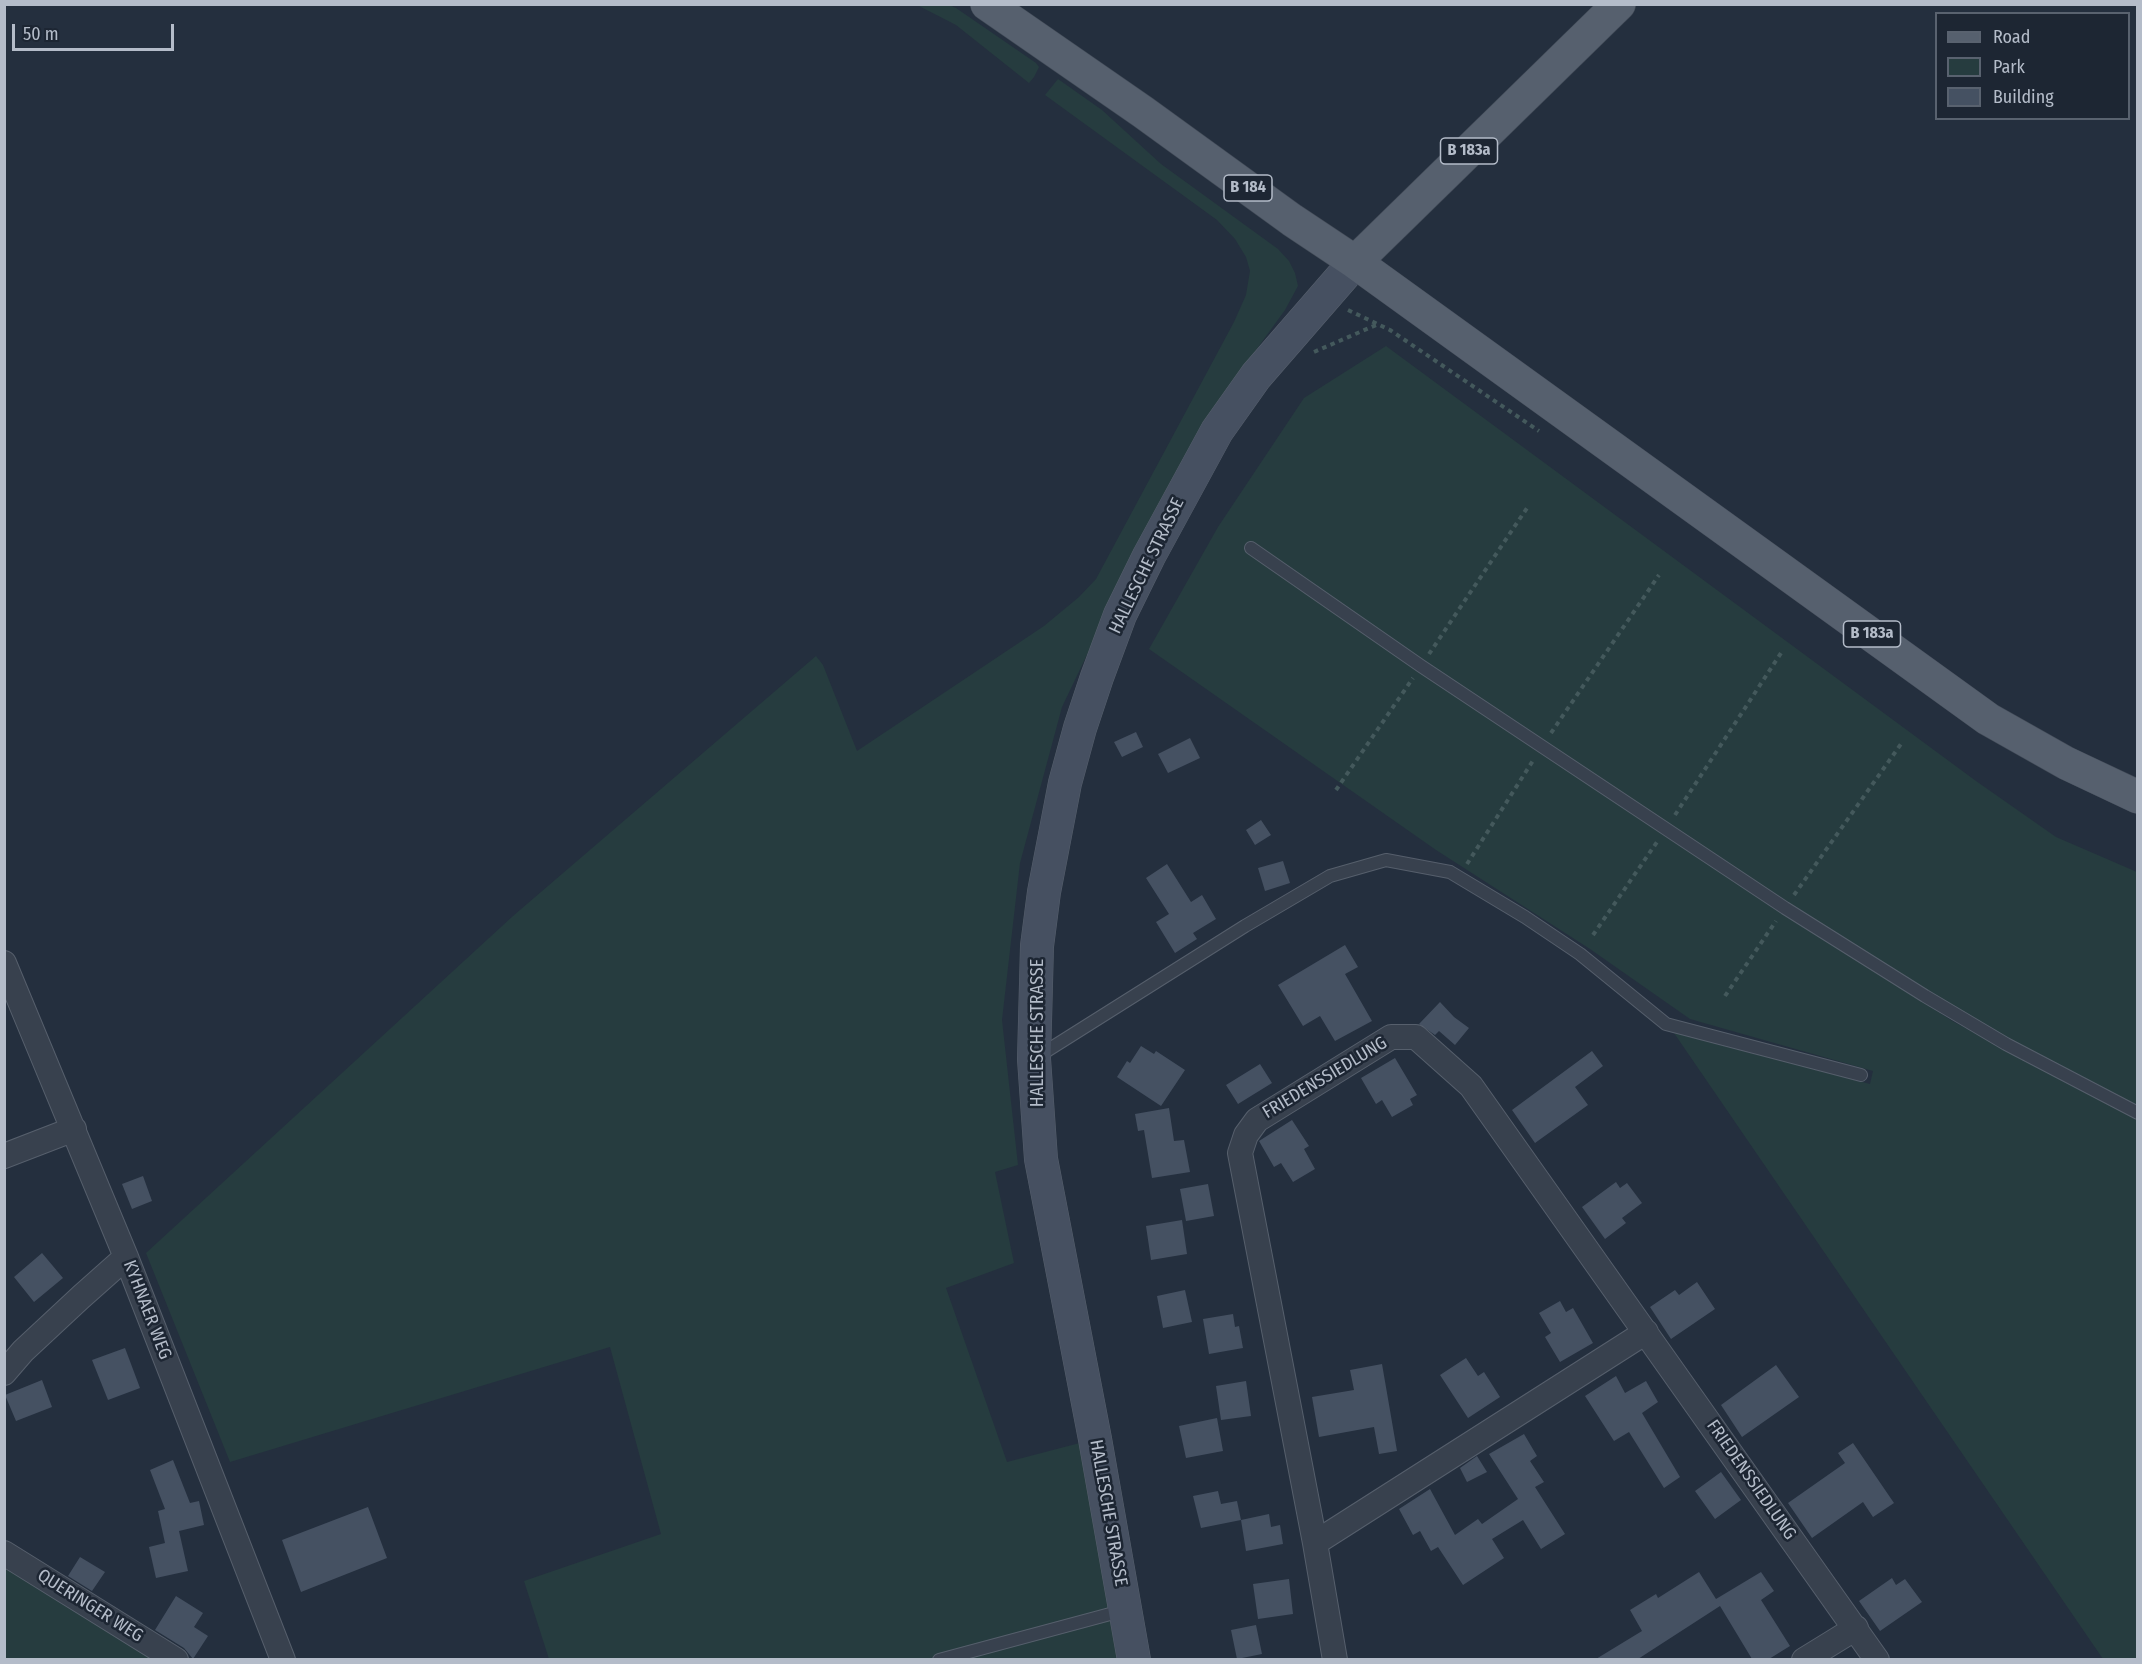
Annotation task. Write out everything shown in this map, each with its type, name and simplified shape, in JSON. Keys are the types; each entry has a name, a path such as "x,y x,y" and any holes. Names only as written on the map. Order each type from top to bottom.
{"main road":[{"name":"B 184","path":"987,4 1355,262"},
{"name":"B 183a","path":"1619,4 1355,262 1988,719 2066,763 2138,797"}],"street":[{"name":"HALLESCHE STRASSE","path":"1134,1659 1041,1159 1034,1059 1037,946 1044,892 1065,783 1096,677 1120,615 1149,556 1217,431 1256,376 1355,262"},
{"name":"KYHNAER WEG","path":"4,963 12,1004 74,1129 283,1659"},
{"name":"FRIEDENSSIEDLUNG","path":"1335,1659 1240,1153 1246,1135 1257,1120 1391,1037 1416,1037 1470,1086 1877,1659"},
{"path":"4,1156 74,1129"},
{"path":"4,1373 126,1257"},
{"path":"1315,1543 1646,1332"},
{"name":"QUERINGER WEG","path":"4,1553 176,1659"},
{"path":"1804,1659 1856,1628"}],"lane":[{"path":"1251,548 1421,666 1785,908 1947,1010 2006,1044 2138,1113"},
{"path":"1034,1059 1330,876 1386,860 1450,872 1525,917 1580,954 1666,1024 1861,1075"},
{"path":"939,1659 1126,1610"}],"path":[{"path":"1312,353 1377,324"},
{"path":"1336,790 1527,508"},
{"path":"1462,872 1542,746 1659,575"},
{"path":"1593,935 1666,829 1781,653"},
{"path":"1725,996 1901,744"}],"green space":[{"path":"917,5 949,5 956,8 1036,63 1039,67 1034,77 1029,83 956,25"},
{"path":"1058,79 1102,110 1161,164 1278,249 1289,261 1298,286 1285,310 1214,408 1117,592 1062,707 1020,863 1002,1020 1018,1165 995,1172 1014,1263 946,1288 1007,1462 1095,1439 1133,1659 549,1659 524,1581 661,1534 610,1347 230,1462 146,1253 513,916 816,656 823,665 857,751 1044,626 1079,597 1096,579 1234,322 1246,295 1250,271 1246,257 1235,239 1217,220 1045,95"},
{"path":"1386,346 1976,781 2056,837 2137,872 2137,1113 1904,990 1954,1022 2137,1119 2137,1659 2103,1659 1674,1033 1870,1084 1873,1071 1690,1019 1590,949 1436,850 1149,649 1218,527 1304,398"},
{"path":"4,1553 144,1640 151,1659 5,1659"}],"building":[{"path":"1136,732 1143,747 1122,757 1114,742"},
{"path":"1190,738 1200,758 1168,773 1158,754"},
{"path":"1261,820 1271,835 1255,845 1246,830"},
{"path":"1283,861 1290,883 1265,891 1258,868"},
{"path":"1167,864 1191,902 1202,895 1216,919 1193,933 1197,939 1175,953 1156,922 1169,914 1146,878"},
{"path":"1345,945 1358,967 1345,974 1372,1021 1335,1041 1320,1016 1303,1026 1278,985"},
{"path":"1440,1002 1454,1017 1469,1028 1455,1045 1439,1031 1435,1035 1419,1024"},
{"path":"1141,1046 1154,1054 1156,1051 1185,1070 1161,1106 1117,1077 1127,1061 1130,1063"},
{"path":"1592,1051 1603,1066 1575,1087 1588,1105 1535,1143 1512,1110"},
{"path":"1395,1058 1417,1095 1410,1099 1413,1105 1392,1117 1382,1100 1376,1104 1361,1078"},
{"path":"1260,1064 1272,1083 1238,1104 1226,1085"},
{"path":"1169,1108 1174,1141 1184,1140 1190,1172 1152,1178 1144,1130 1138,1131 1135,1114"},
{"path":"1292,1120 1309,1146 1304,1149 1315,1169 1293,1182 1281,1163 1274,1167 1259,1141"},
{"path":"143,1176 152,1201 132,1209 122,1184"},
{"path":"1616,1182 1620,1188 1627,1183 1642,1203 1622,1218 1626,1223 1605,1239 1582,1207"},
{"path":"1208,1184 1214,1216 1186,1221 1180,1189"},
{"path":"1182,1220 1187,1254 1151,1260 1146,1226"},
{"path":"42,1253 63,1278 34,1302 14,1277"},
{"path":"1697,1282 1715,1309 1671,1339 1650,1307 1675,1290 1679,1295"},
{"path":"1185,1290 1192,1322 1163,1328 1157,1296"},
{"path":"1560,1301 1566,1312 1573,1308 1593,1343 1560,1362 1545,1337 1551,1333 1539,1313"},
{"path":"1233,1314 1235,1327 1239,1326 1243,1348 1209,1354 1203,1319"},
{"path":"125,1348 140,1388 108,1400 92,1360"},
{"path":"1466,1358 1478,1376 1484,1372 1500,1397 1468,1418 1440,1375"},
{"path":"1382,1364 1397,1451 1379,1454 1374,1427 1319,1437 1312,1397 1354,1390 1350,1370"},
{"path":"1776,1365 1799,1397 1742,1437 1721,1405"},
{"path":"1616,1376 1625,1393 1646,1381 1658,1402 1642,1413 1680,1477 1664,1488 1629,1432 1614,1441 1585,1396"},
{"path":"42,1380 52,1407 16,1421 5,1395"},
{"path":"1246,1381 1251,1416 1221,1420 1216,1386"},
{"path":"1217,1418 1223,1451 1186,1458 1179,1426"},
{"path":"1524,1434 1537,1456 1530,1461 1544,1482 1535,1487 1565,1534 1541,1549 1523,1520 1492,1539 1504,1558 1463,1585 1438,1547 1431,1551 1420,1531 1413,1535 1399,1509 1430,1489 1455,1535 1478,1519 1482,1524 1518,1499 1489,1454"},
{"path":"1853,1443 1894,1503 1873,1517 1863,1502 1812,1538 1788,1503 1845,1463 1838,1453"},
{"path":"1477,1456 1487,1472 1467,1482 1460,1468"},
{"path":"173,1460 190,1503 199,1501 204,1525 179,1531 188,1571 156,1578 149,1547 165,1543 158,1511 165,1509 150,1470"},
{"path":"1721,1472 1741,1500 1715,1519 1695,1491"},
{"path":"1218,1491 1221,1504 1237,1501 1241,1520 1201,1528 1193,1496"},
{"path":"368,1507 387,1558 301,1592 282,1540"},
{"path":"1269,1514 1271,1527 1280,1525 1283,1544 1246,1551 1241,1520"},
{"path":"80,1557 105,1572 92,1591 68,1576"},
{"path":"1699,1572 1716,1599 1761,1572 1774,1591 1761,1600 1790,1646 1769,1659 1752,1659 1720,1606 1638,1659 1596,1659 1642,1631 1630,1610 1656,1594 1658,1598"},
{"path":"1892,1578 1896,1585 1905,1579 1922,1602 1880,1631 1859,1601"},
{"path":"1289,1579 1293,1614 1258,1619 1253,1584"},
{"path":"176,1596 203,1613 194,1627 208,1636 193,1659 184,1648 155,1630"},
{"path":"1256,1625 1262,1654 1237,1659 1231,1630"}]}
